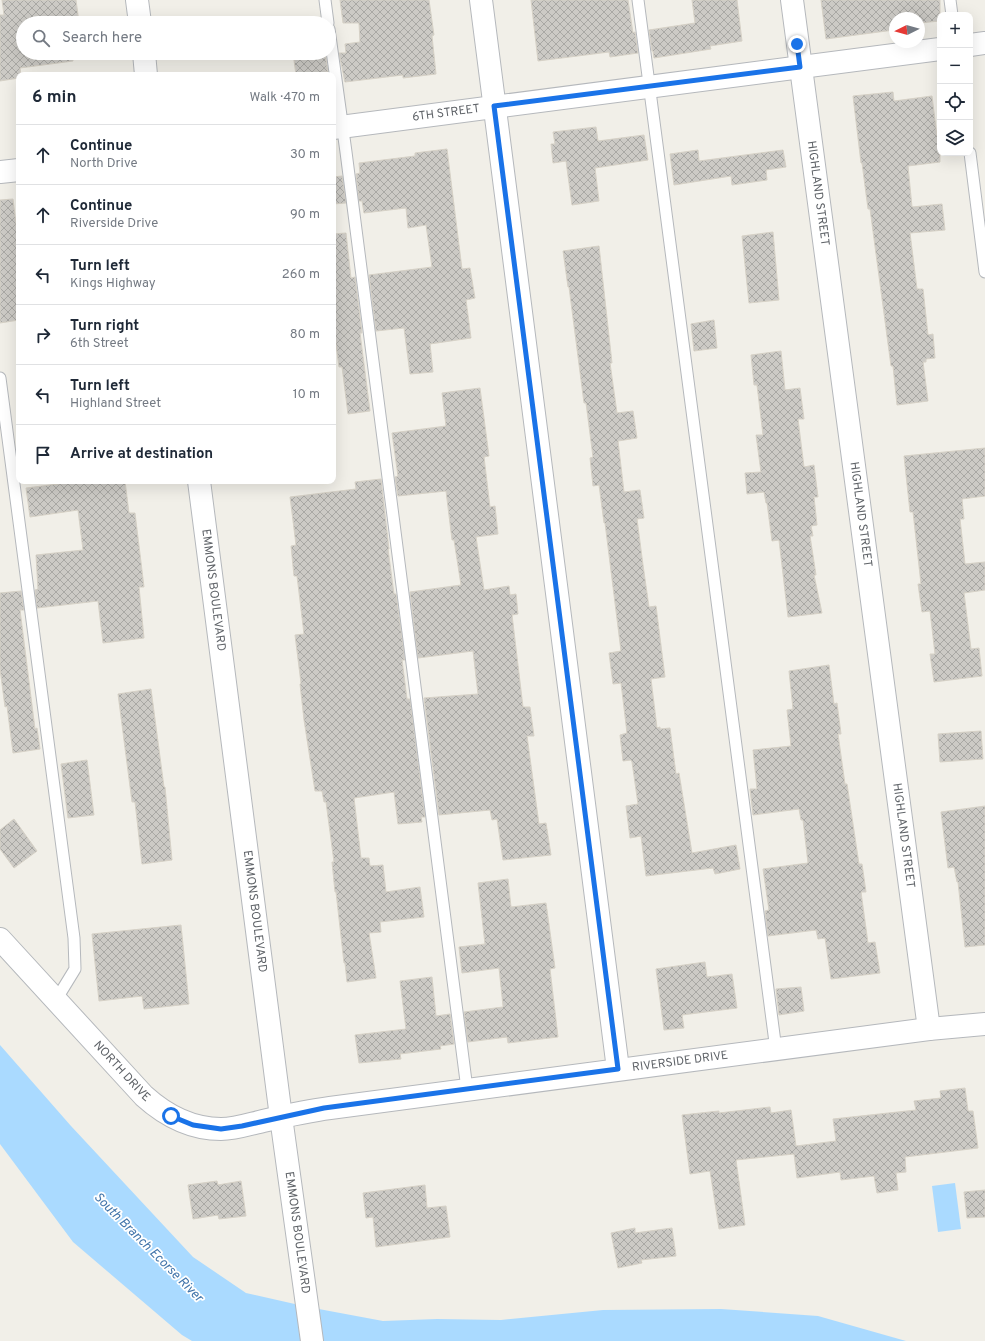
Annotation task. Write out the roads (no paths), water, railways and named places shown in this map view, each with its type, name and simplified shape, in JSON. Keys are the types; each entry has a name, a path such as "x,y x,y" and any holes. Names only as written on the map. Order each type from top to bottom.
{"street":[{"path":"137,0 139,16"},
{"path":"481,0 618,1069"},
{"name":"HIGHLAND STREET","path":"792,0 929,1030"},
{"path":"973,45 985,43"},
{"name":"6TH STREET","path":"338,127 937,49"},
{"path":"145,60 146,72"},
{"path":"0,172 16,170"},
{"name":"EMMONS BOULEVARD","path":"199,484 281,1117 312,1341"},
{"name":"NORTH DRIVE","path":"0,939 144,1096 171,1116 193,1125 221,1129 281,1117"},
{"name":"RIVERSIDE DRIVE","path":"281,1117 324,1108 618,1069 985,1024"}],"lane":[{"path":"325,0 327,16"},
{"path":"638,0 776,1050"},
{"path":"950,0 952,12"},
{"path":"332,60 333,72"},
{"path":"336,105 467,1089"},
{"path":"970,156 985,272"},
{"path":"0,378 22,556 74,938 75,969 56,1000"}],"water":[{"name":"South Branch Ecorse River","path":"0,1045 71,1126 193,1257 246,1293 308,1307 383,1321 437,1319 501,1320 603,1310 721,1309 818,1316 906,1341 192,1341 182,1335 73,1242 0,1144"},
{"path":"955,1183 961,1229 938,1232 932,1186"}]}
